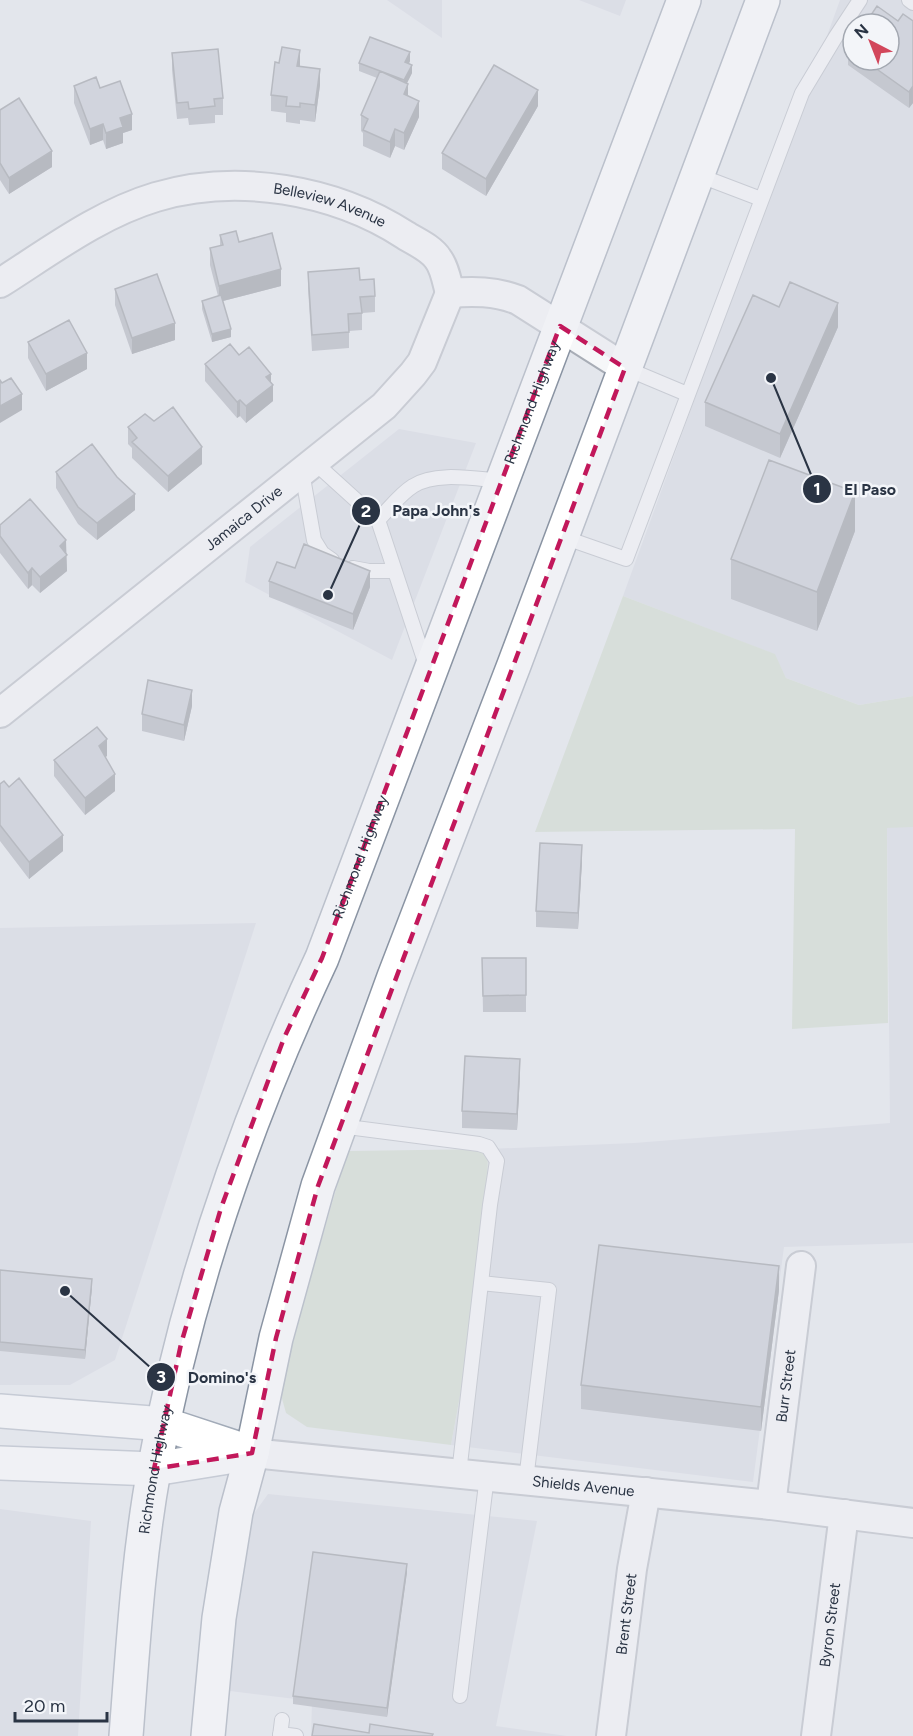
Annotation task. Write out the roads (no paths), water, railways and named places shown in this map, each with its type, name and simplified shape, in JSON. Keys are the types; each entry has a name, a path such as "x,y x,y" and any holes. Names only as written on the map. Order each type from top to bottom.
{"main road":[{"name":"Richmond Highway","path":"126,1736 141,1553 154,1469 181,1344 221,1208 284,1038 321,958 560,326 620,174 684,0"},
{"path":"208,1736 219,1618 236,1512 252,1453 276,1338 318,1186 394,977 563,537 764,0"},
{"path":"0,1411 164,1424 252,1453"},
{"path":"0,1463 154,1469 252,1453"}],"street":[{"name":"Belleview Avenue","path":"0,283 85,230 155,197 244,185 292,191 346,205 390,225 440,260 450,293"},
{"path":"450,293 477,291 505,295 518,300 625,368"},
{"name":"Jamaica Drive","path":"0,713 384,406 422,362 450,293"},
{"name":"Burr Street","path":"771,1505 801,1266"},
{"name":"Shields Avenue","path":"252,1453 771,1505 913,1523"},
{"name":"Brent Street","path":"611,1736 632,1569 646,1492"},
{"name":"Byron Street","path":"816,1736 844,1514"}],"lane":[{"path":"563,537 626,559 802,93 860,0"},
{"path":"909,0 913,3"},
{"path":"698,175 761,199"},
{"path":"625,368 687,394"},
{"path":"308,467 378,520 429,674"},
{"path":"308,467 314,540 322,554 355,568 369,571 395,571"},
{"path":"378,520 411,487 426,480 439,478 502,481"},
{"path":"340,1126 479,1144 488,1147 497,1161 459,1473"},
{"path":"481,1283 549,1290 526,1480"},
{"path":"460,1696 487,1476"},
{"path":"281,1730 296,1736"}],"place":[{"name":"El Paso","path":"771,378"},
{"name":"Papa John's","path":"328,595"},
{"name":"Domino's","path":"65,1291"}]}
